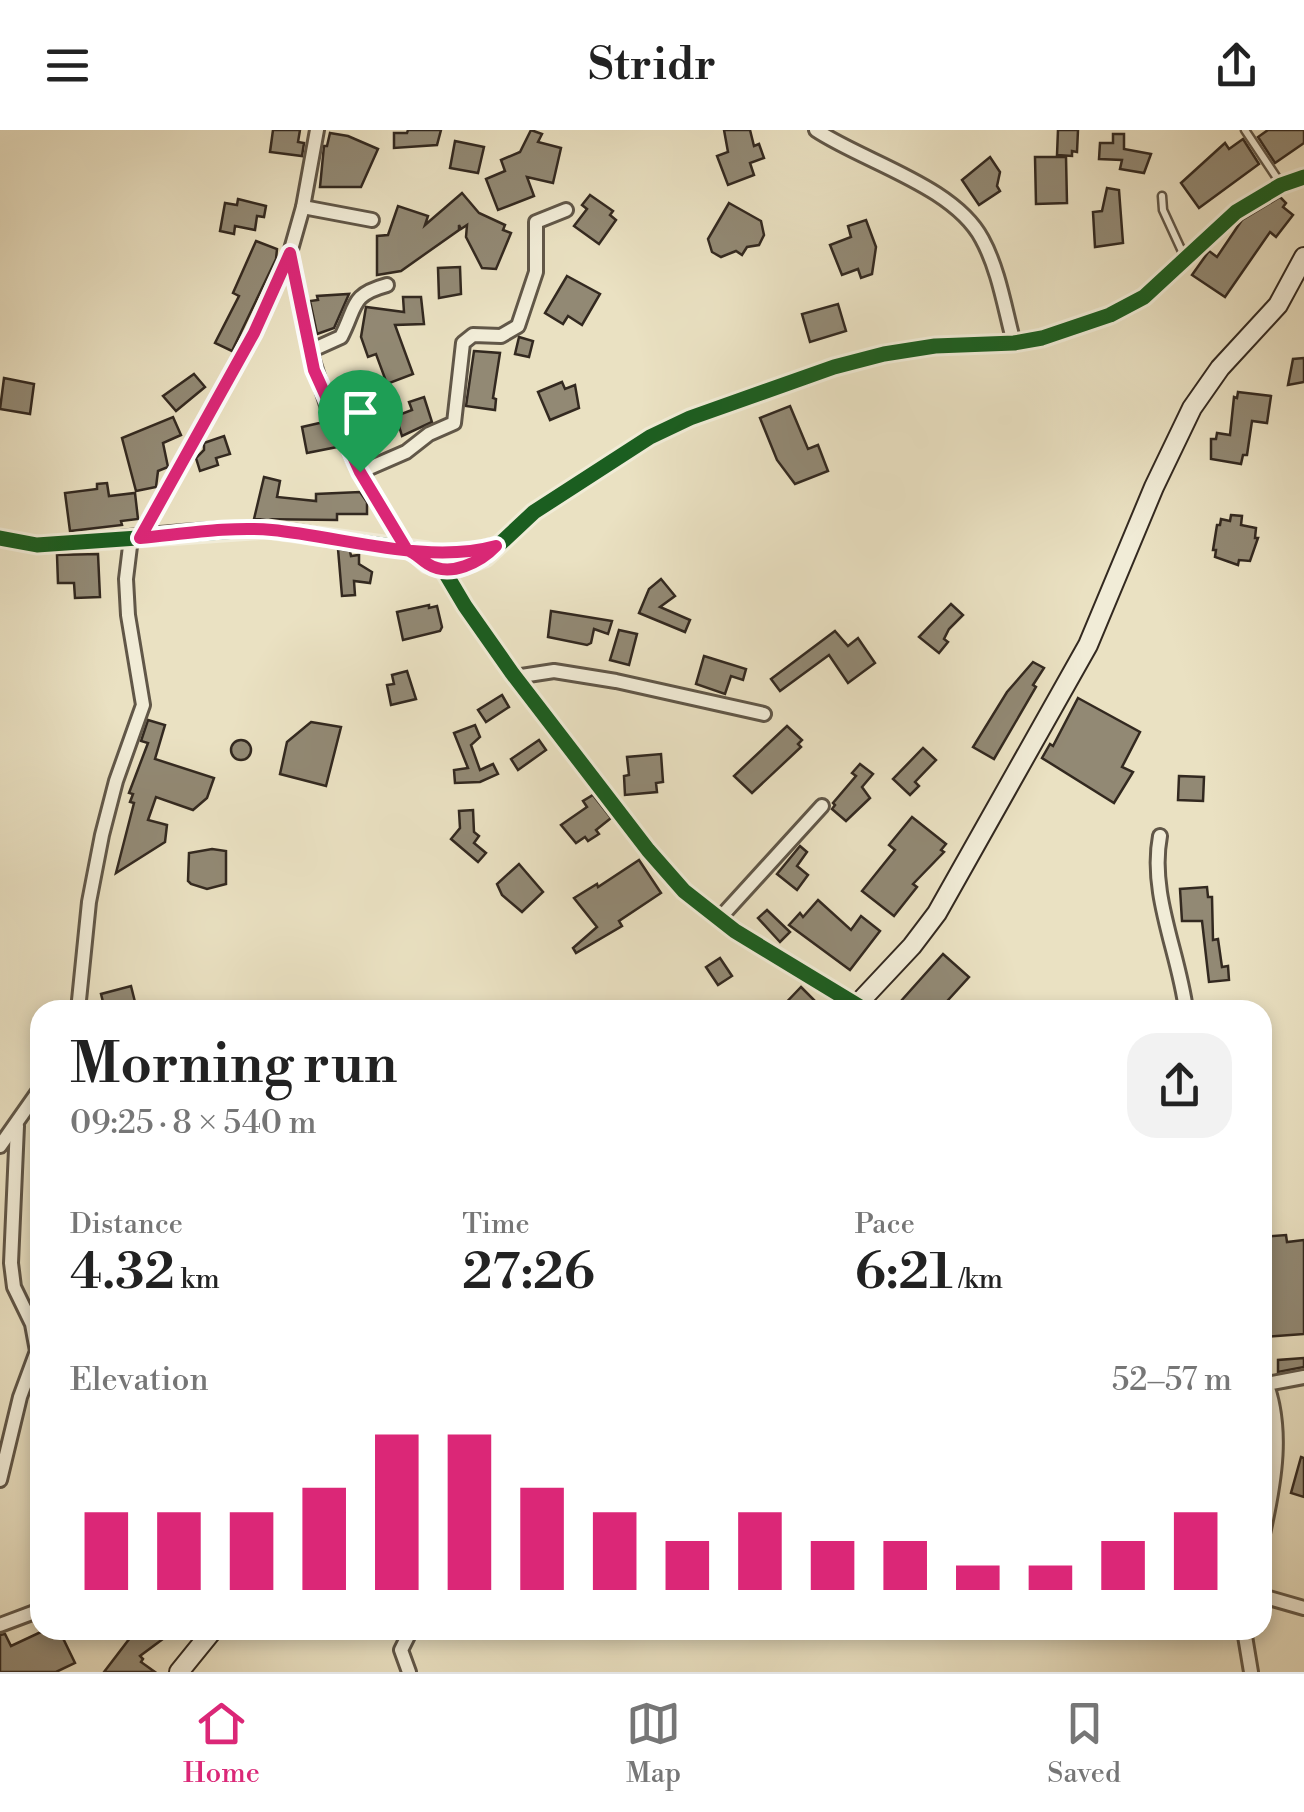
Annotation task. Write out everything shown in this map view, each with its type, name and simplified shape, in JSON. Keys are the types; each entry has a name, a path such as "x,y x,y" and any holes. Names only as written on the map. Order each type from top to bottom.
{"main road":[{"path":"865,1000 938,912 1088,645 1154,486 1192,408 1220,368 1261,327 1304,257"},
{"path":"179,1672 205,1640"}],"street":[{"path":"79,1000 102,835 143,706 126,578 135,538 254,333 290,253 317,130"},
{"path":"816,130 905,176 968,220 982,238 1014,343"},
{"path":"290,253 310,351 327,404 360,472 410,550 428,564 458,568 484,558 534,512 615,458 690,418 884,354 935,346 1014,343 1042,338 1110,315 1144,297 1236,212 1281,185 1304,177"},
{"path":"302,207 372,220"},
{"path":"360,472 406,452 429,434 454,422 463,343 472,335 502,336 518,326 536,272 536,222 566,210"},
{"path":"310,351 340,336 364,291 387,285"},
{"path":"0,538 37,545 267,530 439,553 457,554 496,546"},
{"path":"439,553 443,568 476,622 515,677 684,891 766,952 845,1000"},
{"path":"515,677 554,671 764,714"},
{"path":"719,919 822,806"},
{"path":"1160,836 1156,856 1163,906 1184,1000"},
{"path":"0,1146 30,1105"},
{"path":"17,1126 11,1263 14,1287 30,1320"},
{"path":"0,1480 30,1370"},
{"path":"1272,1378 1304,1377"},
{"path":"1272,1426 1276,1454 1272,1478"},
{"path":"1272,1599 1304,1608"},
{"path":"0,1625 30,1614"},
{"path":"406,1640 401,1650 408,1672"},
{"path":"1246,1640 1251,1672"}],"lane":[{"path":"1245,130 1281,185"},
{"path":"1162,196 1163,210 1186,261"}],"building":[{"path":"273,130 300,130 302,156 270,152"},
{"path":"441,130 437,145 394,148 394,133"},
{"path":"531,130 542,134 538,142 561,148 553,183 527,177 534,196 498,210 486,179 505,171 501,160 520,152"},
{"path":"724,130 750,130 754,146 759,144 764,158 750,163 754,175 728,185 717,156 728,152"},
{"path":"1058,130 1078,130 1077,152 1072,151 1072,156 1057,155"},
{"path":"1268,130 1304,130 1304,143 1275,163 1258,137"},
{"path":"330,133 378,149 361,187 320,187 324,146"},
{"path":"1113,134 1124,134 1124,149 1151,154 1144,173 1120,169 1122,160 1099,159 1100,143 1113,143"},
{"path":"1243,139 1259,164 1199,208 1181,183 1225,143 1229,149"},
{"path":"455,141 484,147 478,173 450,168"},
{"path":"990,157 1000,172 1000,191 979,205 962,180"},
{"path":"1035,157 1066,157 1067,203 1036,204"},
{"path":"1107,188 1119,190 1123,243 1095,247 1093,212 1102,211"},
{"path":"462,193 479,213 505,225 503,230 511,233 496,269 482,268 466,237 467,225 461,229 459,225 459,230 401,271 377,275 377,236 388,235 398,206 428,216 425,225"},
{"path":"590,195 613,211 610,215 616,220 599,244 574,226 587,209 582,205"},
{"path":"1280,197 1286,203 1283,207 1293,215 1276,237 1270,232 1225,297 1192,275 1209,251 1217,257 1242,220"},
{"path":"238,199 266,206 264,217 257,216 255,230 235,226 234,234 220,231 225,203 237,205"},
{"path":"729,203 761,221 764,235 759,245 747,247 742,255 736,251 721,257 712,252 708,239"},
{"path":"866,220 876,247 872,274 861,278 858,269 842,275 830,245 851,237 848,226"},
{"path":"256,241 277,249 276,259 232,351 215,343 239,296 233,293"},
{"path":"460,267 461,294 439,298 438,268"},
{"path":"567,276 600,294 582,325 568,316 563,324 545,313"},
{"path":"349,294 334,328 317,334 310,301 318,300 317,296"},
{"path":"403,297 421,297 424,324 395,325 413,374 387,384 376,354 368,357 361,337 366,307 404,312"},
{"path":"838,304 846,331 810,342 802,314"},
{"path":"519,337 533,341 529,357 515,354"},
{"path":"474,351 500,353 493,398 495,410 466,406"},
{"path":"1304,358 1304,382 1288,385 1293,359"},
{"path":"194,374 205,387 176,411 163,396"},
{"path":"4,378 34,384 30,414 0,409"},
{"path":"357,380 366,402 341,411 333,390"},
{"path":"562,382 565,389 575,385 579,408 550,420 538,392"},
{"path":"1238,392 1271,396 1267,423 1252,421 1247,455 1243,455 1241,464 1211,459 1211,439 1216,439 1217,433 1230,435 1234,397"},
{"path":"424,397 432,422 402,436 396,416 412,410 409,402"},
{"path":"790,406 808,449 818,445 828,471 795,484 777,460 760,418"},
{"path":"173,417 181,435 163,443 168,467 158,471 156,487 136,491 122,438"},
{"path":"324,422 337,447 307,453 302,427"},
{"path":"224,436 230,454 216,458 218,465 200,471 196,458 204,450 204,443"},
{"path":"264,477 280,481 277,497 316,501 316,494 360,492 367,502 367,514 337,514 337,520 254,519"},
{"path":"107,483 109,496 135,493 138,519 121,521 122,525 70,531 65,493 97,489 97,484"},
{"path":"1231,515 1242,516 1241,525 1256,528 1258,538 1250,561 1239,560 1238,565 1215,557 1213,550 1217,525 1221,519 1230,521"},
{"path":"338,549 350,551 351,556 359,555 359,564 372,572 370,583 354,581 355,595 342,596"},
{"path":"98,554 100,597 75,598 74,583 58,583 57,555"},
{"path":"661,579 675,596 660,607 690,620 685,632 639,613 649,589"},
{"path":"951,604 963,615 949,629 944,639 948,642 939,653 919,637"},
{"path":"437,606 440,631 403,640 397,612"},
{"path":"551,611 612,621 608,634 594,629 587,645 548,637"},
{"path":"619,630 637,634 629,665 610,660"},
{"path":"835,631 848,646 858,638 875,663 848,683 829,655 780,691 771,679"},
{"path":"704,656 746,669 743,680 731,676 725,694 696,684"},
{"path":"1033,662 1044,668 994,759 973,747 1007,692"},
{"path":"407,671 416,699 391,705 387,685 394,684 392,675"},
{"path":"502,695 509,707 486,722 478,710"},
{"path":"1078,698 1140,732 1122,767 1133,772 1114,803 1042,758 1050,744 1053,746"},
{"path":"148,720 165,725 155,759 214,778 207,798 193,810 156,797 148,820 167,825 165,842 116,873 134,803 130,802 133,794 129,793 148,743 141,741"},
{"path":"311,722 341,727 326,786 280,774 287,742"},
{"path":"475,725 480,737 471,745 480,770 493,764 498,774 480,782 455,783 454,770 468,768 454,733"},
{"path":"787,726 802,740 798,744 801,747 752,793 734,776"},
{"path":"241,740 251,750 241,760 231,750"},
{"path":"539,740 546,750 518,770 511,759"},
{"path":"923,748 936,760 915,782 919,786 910,795 893,779"},
{"path":"661,754 663,782 656,783 657,792 625,795 627,757"},
{"path":"860,764 873,774 862,787 870,798 846,821 832,809 833,803 856,776 852,773"},
{"path":"1179,776 1204,777 1203,801 1178,800"},
{"path":"593,795 611,818 596,830 599,834 576,843 561,825 587,807 583,801"},
{"path":"473,810 474,832 479,836 474,843 486,853 478,862 451,839 460,828 459,811"},
{"path":"912,817 946,844 941,850 944,852 913,884 917,887 894,916 862,891 895,850 889,845"},
{"path":"800,846 807,852 797,866 808,875 797,890 777,874"},
{"path":"226,851 226,884 207,889 191,884 189,853"},
{"path":"639,860 661,893 619,921 622,926 576,953 573,948 597,927 574,898"},
{"path":"519,864 543,892 522,912 502,895 497,884"},
{"path":"1207,887 1208,897 1212,897 1213,940 1218,939 1222,967 1228,966 1229,980 1209,982 1202,921 1182,921 1180,889"},
{"path":"818,900 851,930 861,916 880,931 850,970 789,925 800,913 803,917"},
{"path":"767,910 790,932 780,942 758,918"},
{"path":"943,954 969,977 948,1000 902,1000"},
{"path":"720,958 732,976 718,985 706,967"},
{"path":"131,986 134,1000 102,1000 101,994"},
{"path":"801,987 814,1000 789,1000"},
{"path":"1286,1235 1287,1242 1304,1240 1304,1334 1272,1336 1272,1236"},
{"path":"1304,1358 1304,1367 1278,1372 1278,1360"},
{"path":"1301,1457 1304,1458 1304,1497 1291,1493"},
{"path":"5,1634 11,1646 30,1637 64,1640 75,1663 56,1672 0,1672 0,1635"},
{"path":"128,1640 162,1640 140,1656 141,1662 155,1672 104,1672"}],"cycle path":[{"path":"413,551 427,564 443,569 485,558 534,512 650,437 690,418 834,367 935,346 1042,338 1110,315 1144,297 1236,212 1281,185 1304,177"},
{"path":"0,538 37,545 267,529 427,551"},
{"path":"439,554 443,569 465,606 512,673 684,891 735,931 849,1000"}],"route":[{"path":"360,472 314,370 290,253 254,333 140,538 267,530 350,540 414,551 457,554 496,546 484,558 458,568 428,564 414,551 407,550 380,502 360,472"}]}
